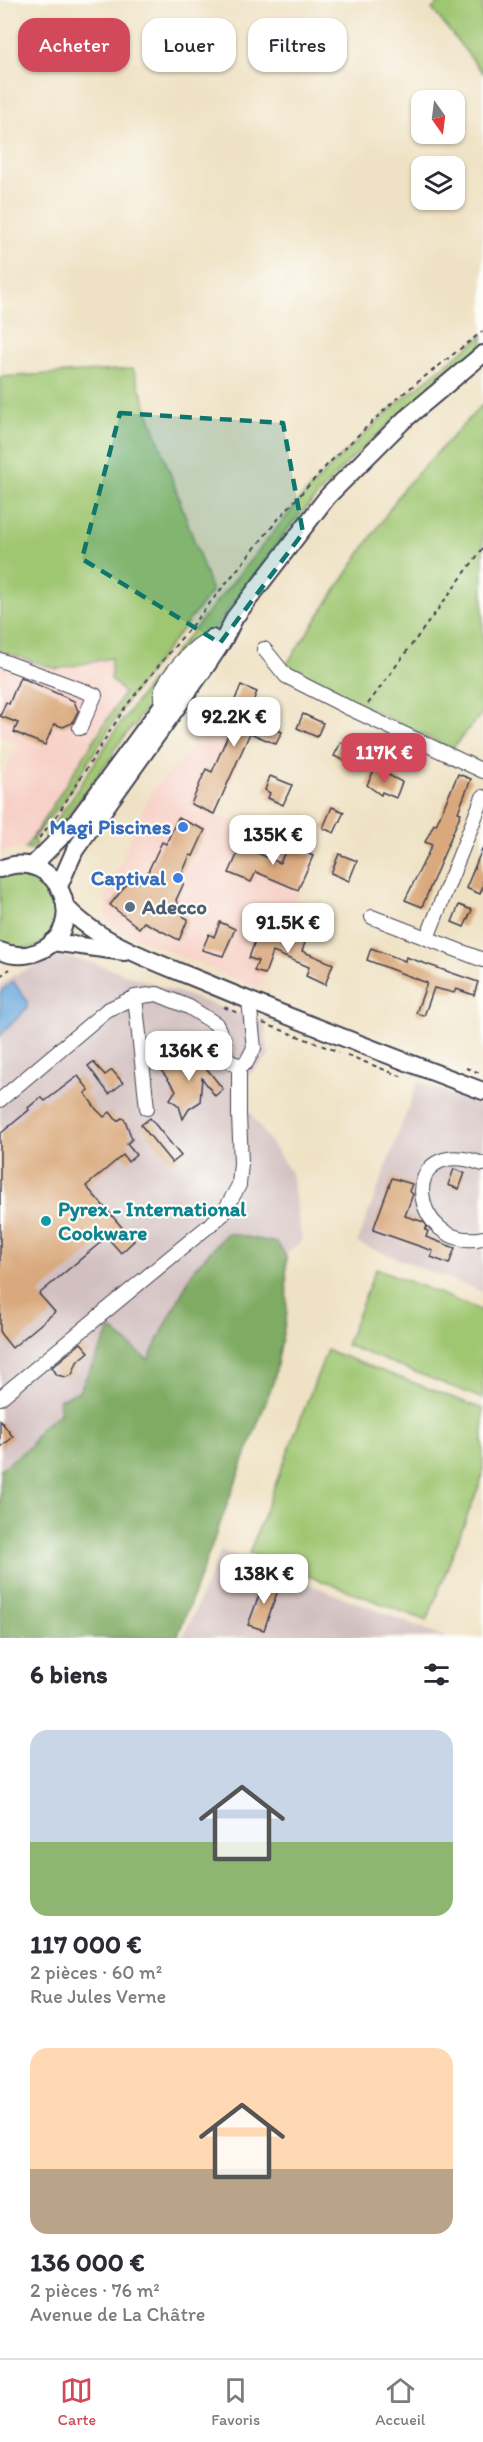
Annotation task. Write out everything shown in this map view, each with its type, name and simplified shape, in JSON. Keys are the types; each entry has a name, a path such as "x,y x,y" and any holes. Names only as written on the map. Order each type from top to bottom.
{"main road":[{"path":"59,886 75,850 212,657 235,617 309,518 354,468 404,420 483,354"},
{"path":"32,866 77,821 211,640 235,617"},
{"path":"0,869 14,864 32,866 45,872 59,886 66,907 64,922 52,942 42,950 31,954 3,956"},
{"path":"66,907 85,926 138,954 324,1031 483,1091"},
{"path":"52,942 138,954"}],"street":[{"path":"264,650 286,676 483,771"},
{"path":"0,660 95,694 80,728"},
{"path":"427,938 483,797"},
{"path":"372,917 483,960"},
{"path":"0,1100 108,1010 135,997 158,994 189,1007 216,1024 224,1041 226,1057 232,1063 239,1065 246,1062 254,1048 249,1000"},
{"path":"135,997 147,1108"},
{"path":"0,1398 223,1214 239,1185 241,1163 238,1115 239,1065"},
{"path":"483,1164 449,1159 436,1162 428,1168 422,1187 426,1212 444,1232 457,1238 483,1238"}],"path":[{"path":"40,844 39,836 56,817 126,706 280,517 328,464 395,400 483,331"},
{"path":"361,714 483,548"}],"highlighted area":[{"path":"120,413 283,423 303,533 220,643 82,559"}],"shaded area":[{"path":"0,651 57,669 111,658 124,693 25,849 15,848 0,853 0,783 16,743 0,736"},
{"path":"216,724 249,738 216,815 315,855 260,989 121,931 106,919 104,899 152,789"},
{"path":"61,956 90,962 264,1022 269,1056 247,1076 247,1107 291,1173 302,1241 0,1476 0,986 12,976"},
{"path":"418,1082 483,1106 483,1292 357,1243"},
{"path":"221,1550 448,1638 183,1638"}],"green space":[{"path":"443,0 483,0 483,73 432,9"},
{"path":"483,335 483,346 409,406 348,462 290,526 216,627 193,646 166,674 154,700 138,718 136,726 132,727 114,750 113,755 49,840 45,835 150,683 303,496 395,405"},
{"path":"133,369 212,591 129,698 62,803 33,838 36,845 31,849 25,849 124,693 111,679 111,658 57,669 0,651 0,377"},
{"path":"483,404 483,712 452,749 284,668 403,489"},
{"path":"24,864 65,900 47,946 0,951 0,869"},
{"path":"227,1233 277,1243 286,1256 287,1313 274,1380 177,1638 0,1638 0,1470 30,1446 40,1428 60,1414 59,1400 79,1391 111,1329 148,1360 194,1269"},
{"path":"376,1268 483,1311 483,1399 346,1345"},
{"path":"327,1350 483,1409 483,1475 427,1621 249,1553"}],"water":[{"path":"13,981 27,1001 27,1008 0,1036 0,992"}],"building":[{"path":"20,677 74,701 78,711 72,723 63,727 54,724 45,745 14,732 18,723 0,716 6,702 9,704"},
{"path":"241,685 257,692 250,708 272,717 268,726 282,732 276,744 250,733 214,814 191,804 206,769 212,772 225,742 232,725 226,722"},
{"path":"303,714 323,723 317,737 297,728"},
{"path":"341,742 368,754 362,768 334,756"},
{"path":"375,768 402,782 396,798 382,792 381,795 367,785"},
{"path":"458,774 471,779 458,812 461,813 422,907 405,900 432,845 425,842 434,824 436,825"},
{"path":"270,776 292,785 283,805 268,798 270,793 265,790"},
{"path":"332,807 344,812 334,833 323,828"},
{"path":"178,818 205,830 193,856 190,855 179,881 184,883 176,900 184,917 188,919 179,940 144,922 139,928 110,905 130,880 133,883 143,882 162,842 166,844"},
{"path":"288,845 313,856 298,890 256,872 251,882 229,873 241,846 280,863"},
{"path":"483,847 483,886 480,894 466,888"},
{"path":"339,854 357,861 349,881 331,873"},
{"path":"459,905 472,910 464,927 452,922"},
{"path":"220,922 235,929 223,956 202,950 209,934 214,937"},
{"path":"266,925 305,943 302,951 333,964 325,985 306,976 309,967 273,952 265,974 254,971 258,961 249,958 256,938 260,940"},
{"path":"371,948 405,961 406,957 478,982 474,995 456,989 454,993 434,988 424,1016 416,1013 427,983 367,960"},
{"path":"194,1053 223,1089 215,1096 202,1078 200,1102 189,1109 183,1119 179,1106 170,1099 176,1090 157,1065 168,1057 178,1070 190,1060 187,1057"},
{"path":"93,1062 105,1075 112,1070 123,1083 109,1094 88,1066"},
{"name":"Pyrex - International Cookware","path":"78,1076 89,1090 85,1093 96,1109 104,1117 110,1112 117,1121 122,1118 125,1120 132,1139 127,1144 136,1155 128,1162 123,1155 86,1186 134,1241 121,1253 107,1237 39,1294 55,1312 12,1348 0,1333 0,1134 41,1097 45,1101"},
{"path":"150,1118 181,1156 172,1163 141,1125"},
{"path":"454,1169 465,1173 459,1189 448,1185"},
{"path":"392,1178 412,1184 409,1191 413,1194 405,1216 424,1222 427,1226 425,1230 428,1231 426,1237 455,1248 449,1264 431,1257 433,1251 373,1230"},
{"path":"81,1343 89,1352 77,1362 72,1375 66,1377 57,1375 52,1367"},
{"path":"0,1420 13,1437 0,1448"},
{"path":"265,1579 280,1584 264,1630 248,1625"}],"place":[{"name":"Magi Piscines","path":"183,827"},
{"name":"Captival","path":"178,878"},
{"name":"Adecco","path":"130,907"},
{"name":"Pyrex - International Cookware","path":"46,1221"}]}
